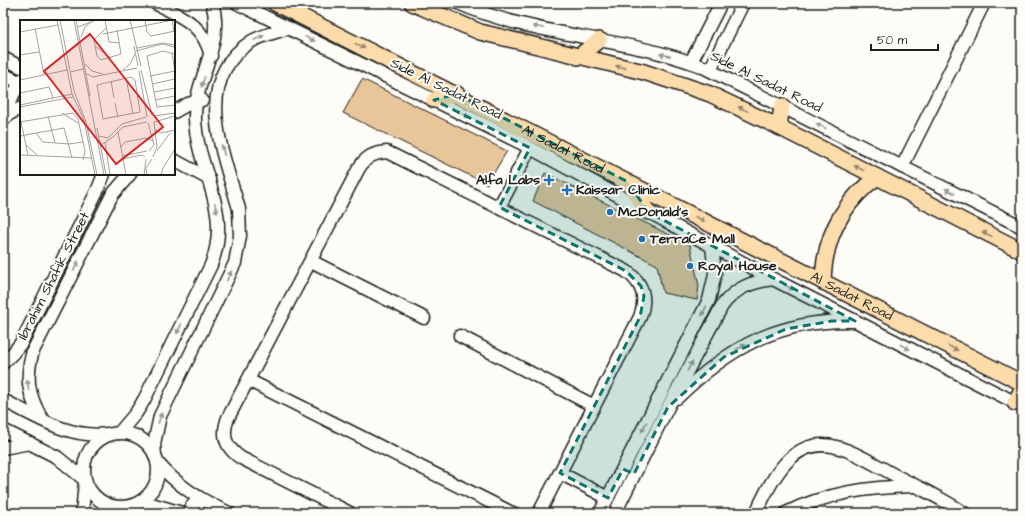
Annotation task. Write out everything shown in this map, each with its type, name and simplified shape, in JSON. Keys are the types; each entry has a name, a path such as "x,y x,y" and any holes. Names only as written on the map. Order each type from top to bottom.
{"main road":[{"name":"Al Sadat Road","path":"275,3 457,94 1022,383"},
{"path":"412,3 480,32 644,72 693,87 779,127 1022,251"},
{"path":"578,57 599,40"},
{"path":"434,100 457,94"},
{"path":"779,127 782,106"},
{"path":"823,282 827,248 837,221 853,198 877,176"},
{"path":"628,182 648,212"},
{"path":"1019,405 1022,389"}],"street":[{"path":"155,3 180,15 197,28 208,45 211,56"},
{"path":"82,513 85,481 84,465 89,451 98,440 115,433 136,413 198,292 215,254 220,233 217,211 197,130 197,100 211,56 216,33 216,21 212,3"},
{"name":"Side Al Sadat Road","path":"237,3 530,148 773,279 1019,405"},
{"name":"Side Al Sadat Road","path":"458,3 490,15 691,62 710,70 1022,227"},
{"path":"691,62 721,3"},
{"path":"710,70 743,3"},
{"path":"902,167 984,3"},
{"path":"124,513 152,491 157,477 154,444 160,416 235,263 239,250 239,209 216,125 215,99 223,75 231,60 243,48 262,36 290,28"},
{"path":"4,60 20,67"},
{"path":"3,74 20,82"},
{"path":"3,114 20,84"},
{"path":"175,111 197,100 215,99"},
{"path":"3,120 11,113 20,108"},
{"path":"499,207 530,148"},
{"path":"350,513 241,458 228,447 224,433 225,426 248,380 363,161 378,152 387,152 395,155 626,271 635,277 641,286 644,302 640,317 539,513"},
{"path":"175,161 209,179"},
{"name":"Ibrahim Shafik Street","path":"3,363 13,354 21,343 104,175"},
{"name":"Ibrahim Shafik Street","path":"43,420 35,408 29,394 27,379 33,351 112,195 120,183 129,175"},
{"path":"600,513 709,300 713,288 715,260 712,246"},
{"path":"311,261 424,318"},
{"path":"615,513 668,407 722,306 730,295 743,286 758,281 773,279"},
{"path":"713,288 718,286 724,287 728,290 730,295"},
{"path":"198,292 216,302"},
{"path":"668,407 706,371 724,357 743,346 779,331 809,324 832,321 855,321"},
{"path":"460,336 594,406"},
{"path":"248,380 512,513"},
{"path":"3,400 62,429 79,434 97,436 115,433 134,435 152,449 156,459 179,484 204,501 229,513"},
{"path":"3,430 57,457 85,481 93,495 106,504 122,507 139,502 182,513"},
{"path":"3,448 30,443"},
{"path":"756,513 782,466 792,456 804,449 816,446 828,446 845,450 964,513"},
{"path":"623,469 634,474"},
{"path":"560,473 608,498"},
{"path":"786,513 822,498 846,492 915,486"},
{"path":"191,513 192,506 197,501 204,501"}],"highlighted area":[{"path":"457,94 628,182 648,212 855,321 832,321 786,329 724,357 668,407 634,474 623,469 608,498 560,473 640,317 644,296 641,286 626,271 499,207 530,148 434,100"}],"building":[{"path":"362,79 507,151 487,184 343,113"},
{"name":"TerraCe Mall","path":"545,173 690,245 699,286 697,300 663,293 657,265 533,201"}],"place":[{"name":"Alfa Labs","path":"549,180"},
{"name":"Kaissar Clinic","path":"567,190"},
{"name":"McDonald's","path":"610,212"},
{"name":"TerraCe Mall","path":"642,239"},
{"name":"Royal House","path":"690,266"}]}
